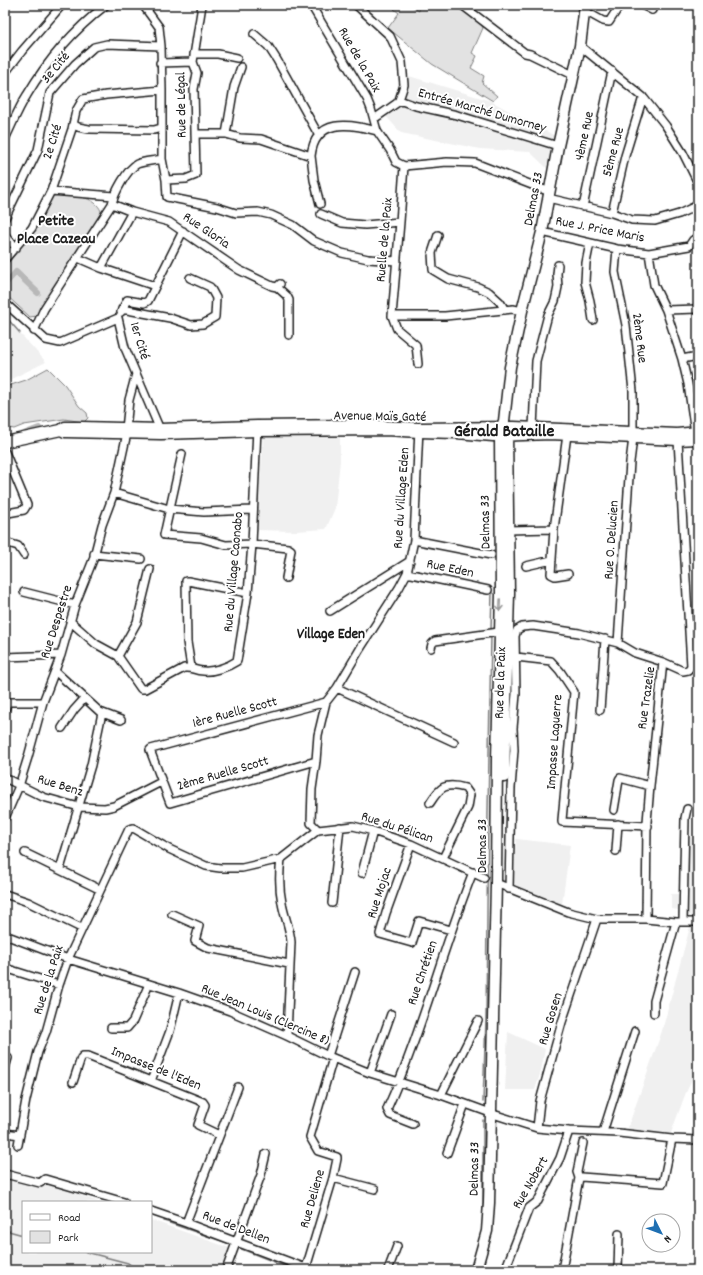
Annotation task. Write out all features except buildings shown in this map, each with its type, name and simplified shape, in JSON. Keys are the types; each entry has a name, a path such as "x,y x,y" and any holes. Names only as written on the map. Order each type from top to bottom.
{"main road":[{"name":"Delmas 33","path":"502,886 497,767 504,429 510,367 542,232 558,146 580,46 585,8"},
{"name":"Avenue Maïs Gaté","path":"5,442 61,430 65,427 127,431 161,431 354,425 456,432 533,428 633,435 678,440 697,435"},
{"name":"Delmas 33","path":"476,1270 487,1231 502,886 508,608 504,429"},
{"name":"Avenue Maïs Gaté","path":"504,429 567,435 697,435"},
{"name":"Delmas 33","path":"482,1270 492,1233 495,1187 493,1114"}],"street":[{"path":"5,73 22,50 62,5"},
{"name":"3e Cité","path":"5,139 26,96 50,60 92,16 106,5"},
{"path":"143,5 159,27 162,90 162,161 166,180 167,197 217,207 236,213 258,212 271,215 293,225 314,241 342,253 368,259 396,261"},
{"name":"Rue de Légal","path":"166,180 186,179 196,175 194,88 197,73 193,62 202,5"},
{"name":"Rue de la Paix","path":"311,5 367,99 377,131"},
{"path":"356,5 390,36 402,62 404,85 399,100 374,119"},
{"path":"462,5 525,53 573,75"},
{"path":"585,8 602,21 609,22 620,5"},
{"path":"642,5 652,10"},
{"path":"254,34 268,46 278,60 318,134"},
{"name":"3e Cité","path":"5,218 38,150 50,93 75,64 94,46 107,44 161,46"},
{"path":"580,46 643,97 666,126 683,153 698,183"},
{"path":"194,54 218,54 237,58"},
{"path":"160,63 193,62"},
{"path":"226,134 234,87 241,67"},
{"name":"4ème Rue","path":"583,207 612,71"},
{"name":"2e Cité","path":"5,260 32,228 51,190 76,111 83,99 106,95 162,90"},
{"name":"5ème Rue","path":"612,213 625,156 643,97"},
{"name":"Entrée Marché Dumorney","path":"399,100 416,106 457,115 558,146"},
{"path":"73,124 78,127 89,129 154,130 161,128"},
{"path":"320,204 314,180 311,149 318,134 333,126 350,124 377,131 396,162 404,166 447,162 475,163 549,195 583,207 612,213 632,220 655,221 679,214 698,205"},
{"path":"195,134 226,134 240,138 261,139 311,156"},
{"path":"34,330 44,309 112,204 114,196 130,171 136,165 162,161"},
{"name":"Ruelle de la Paix","path":"392,316 404,166"},
{"path":"51,190 114,196"},
{"name":"Rue Gloria","path":"112,204 132,212 169,222 239,270 272,286 278,285 289,300 288,335"},
{"path":"101,268 132,212"},
{"path":"321,214 342,223 365,225 400,222"},
{"path":"118,318 127,300 146,302 183,231"},
{"name":"Rue J. Price Maris","path":"542,232 617,249 649,252 689,246 698,247"},
{"path":"5,234 16,248"},
{"path":"438,235 432,253 433,270 448,279 478,287 489,292 500,302 505,310"},
{"path":"689,246 693,240 698,237"},
{"path":"590,243 586,263 585,282 593,320"},
{"name":"2ème Rue","path":"617,249 615,272 626,325 633,391 633,435"},
{"path":"649,252 654,285 666,310 682,359 697,435"},
{"path":"78,258 101,268 155,286"},
{"path":"533,428 536,361 548,315 555,301 558,287 558,265"},
{"path":"122,309 170,318 190,325 203,324 215,317 216,298 210,287 190,278"},
{"name":"1er Cité","path":"5,303 46,340 60,343 118,318 125,348 161,431"},
{"path":"666,310 698,309"},
{"path":"418,364 416,345 397,329 392,316 445,316 505,310 522,312"},
{"path":"682,359 698,356"},
{"name":"Rue Despestre","path":"5,818 19,786 43,702 61,655 75,605 114,493 127,431 129,400 136,374"},
{"name":"Rue du Village Caonabo","path":"191,667 204,672 230,666 236,661 248,593 252,544 252,510 257,428"},
{"name":"Rue du Village Eden","path":"318,830 311,823 312,789 318,734 326,702 337,688 407,573 414,540 419,430"},
{"path":"567,435 554,529 551,574 555,576 568,574"},
{"name":"Rue O. Delucien","path":"618,644 633,435"},
{"name":"Rue Trazelie","path":"646,919 650,786 663,662 683,670 688,670 691,666 678,440"},
{"path":"5,452 27,505 24,510 8,513"},
{"path":"182,454 164,535 201,538 226,545 252,544 290,549 286,578"},
{"path":"114,493 169,509 204,512 252,510"},
{"path":"507,530 554,529"},
{"path":"414,540 491,555"},
{"path":"5,542 18,546 24,555"},
{"path":"94,554 142,559"},
{"path":"526,566 552,560"},
{"path":"330,611 410,561"},
{"path":"118,656 137,622 150,569"},
{"name":"Rue Eden","path":"407,573 488,590"},
{"path":"71,622 96,644 118,656 141,688 146,688 184,668 191,667 186,642 186,581 248,593"},
{"path":"24,592 75,605"},
{"name":"Rue de la Paix","path":"502,886 514,750 513,728 516,694 517,630 522,627 533,626 579,632 605,639 663,662"},
{"path":"431,648 435,641 499,632"},
{"path":"600,710 605,639"},
{"path":"5,657 61,655"},
{"name":"Impasse Laguerre","path":"516,658 551,662 560,671 574,692 562,820 565,823 618,824"},
{"path":"55,670 84,699 102,713 121,720"},
{"path":"337,688 454,742"},
{"path":"62,728 84,699"},
{"path":"5,711 6,703 43,702"},
{"name":"1ère Ruelle Scott","path":"150,749 326,702"},
{"path":"60,869 91,765 102,713"},
{"name":"2ème Ruelle Scott","path":"150,749 170,803 316,761"},
{"name":"Rue Benz","path":"5,778 43,797 79,807 105,808 114,806 161,782"},
{"path":"614,810 620,778 650,786"},
{"path":"430,803 437,792 445,786 465,788 470,796 468,807 443,858"},
{"path":"654,1013 654,1001 679,922 685,818 687,809"},
{"path":"616,851 618,824 648,826"},
{"name":"Rue du Pélican","path":"318,830 353,826 373,831 411,844 484,878"},
{"path":"332,903 340,827"},
{"name":"Rue de la Paix","path":"18,1145 26,1100 38,1052 46,1032 59,985 81,928 127,830 131,828 135,829 169,849 206,866 220,868 242,868 281,859"},
{"path":"287,1036 290,934 282,902 279,880 281,859 318,830"},
{"path":"362,873 373,831"},
{"name":"Rue Mojac","path":"411,844 380,934 412,943 419,920 451,930"},
{"path":"25,853 99,889"},
{"name":"Rue Chrétien","path":"413,1124 390,1114 387,1109 399,1082 444,955 451,930 473,872"},
{"path":"502,886 568,912 597,919 646,919 698,922"},
{"path":"5,894 28,902 81,928"},
{"path":"172,914 199,926 195,941 208,948 289,964"},
{"name":"Rue Gosen","path":"537,1128 540,1102 562,1022 597,919"},
{"name":"Rue Jean Louis (Clercine 8)","path":"5,935 68,959 179,993 230,1011 370,1073 441,1095 537,1128 698,1140"},
{"path":"5,968 59,985"},
{"path":"331,1057 355,972"},
{"path":"111,1028 127,1028 130,1025 149,984"},
{"path":"151,1081 170,1031 179,993"},
{"path":"370,1073 392,1014"},
{"path":"441,1095 478,1021"},
{"path":"603,1132 635,1031"},
{"name":"Impasse de l'Eden","path":"73,1082 81,1058 83,1056 88,1056 203,1102 204,1105 198,1125 219,1135"},
{"name":"Rue Deliene","path":"308,1269 337,1158 318,1151 310,1137 331,1057"},
{"path":"5,1068 8,1058"},
{"path":"186,1223 238,1087"},
{"path":"447,1153 465,1104"},
{"name":"Rue Nobert","path":"506,1270 529,1208 538,1201 542,1194 560,1158 569,1131"},
{"path":"5,1133 20,1135"},
{"path":"579,1178 663,1182 672,1139"},
{"path":"562,1270 579,1178 577,1172 583,1143"},
{"path":"226,1270 261,1175 266,1154"},
{"path":"5,1174 40,1183 45,1179 121,1201"},
{"path":"333,1178 375,1189"},
{"name":"Rue de Dellen","path":"152,1211 308,1269"},
{"path":"618,1270 619,1234"},
{"path":"388,1270 397,1246"}],"shaded area":[{"path":"409,76 491,101 555,136 548,169 530,152 480,149 401,133 385,115 399,104"},
{"path":"5,317 46,362 5,382"},
{"path":"264,433 340,436 340,461 335,508 326,529 296,531 256,530"},
{"path":"698,836 698,916 688,916 689,837"},
{"path":"516,839 570,845 562,904 513,884"},
{"path":"671,894 680,894 679,910 671,909"},
{"path":"691,923 698,924 698,1066 685,1095 671,1133 627,1130 662,1031"},
{"path":"508,1032 545,1049 541,1071 535,1090 505,1090"},
{"path":"5,1176 60,1188 96,1201 22,1201 22,1253 152,1253 152,1220 235,1250 228,1270 5,1270"}],"green space":[{"path":"398,5 410,5 419,11 420,5 457,5 481,24 483,28 472,53 477,56 471,68 484,76 482,83 497,96 493,101 432,64 388,28 399,13 394,9"},
{"path":"66,194 91,200 101,211 100,216 37,316 30,317 5,294 5,267 34,231 52,195"},
{"path":"48,368 65,385 79,406 87,413 88,418 84,422 64,419 24,425 14,429 9,428 5,424 5,387 26,380"}],"waterway":[{"path":"5,284 16,272 38,293"},
{"path":"5,316 20,333"},
{"path":"26,433 39,428"},
{"path":"491,630 492,592"},
{"path":"483,1102 486,1019 491,636"},
{"path":"483,1120 483,1212"},
{"path":"164,1221 233,1245"},
{"path":"5,1230 22,1235"},
{"path":"239,1248 295,1270"},
{"path":"90,1253 128,1263 137,1270"}],"district":[{"name":"Petite Place Cazeau","path":"56,230"},
{"name":"Gérald Bataille","path":"504,432"},
{"name":"Village Eden","path":"331,635"}]}
